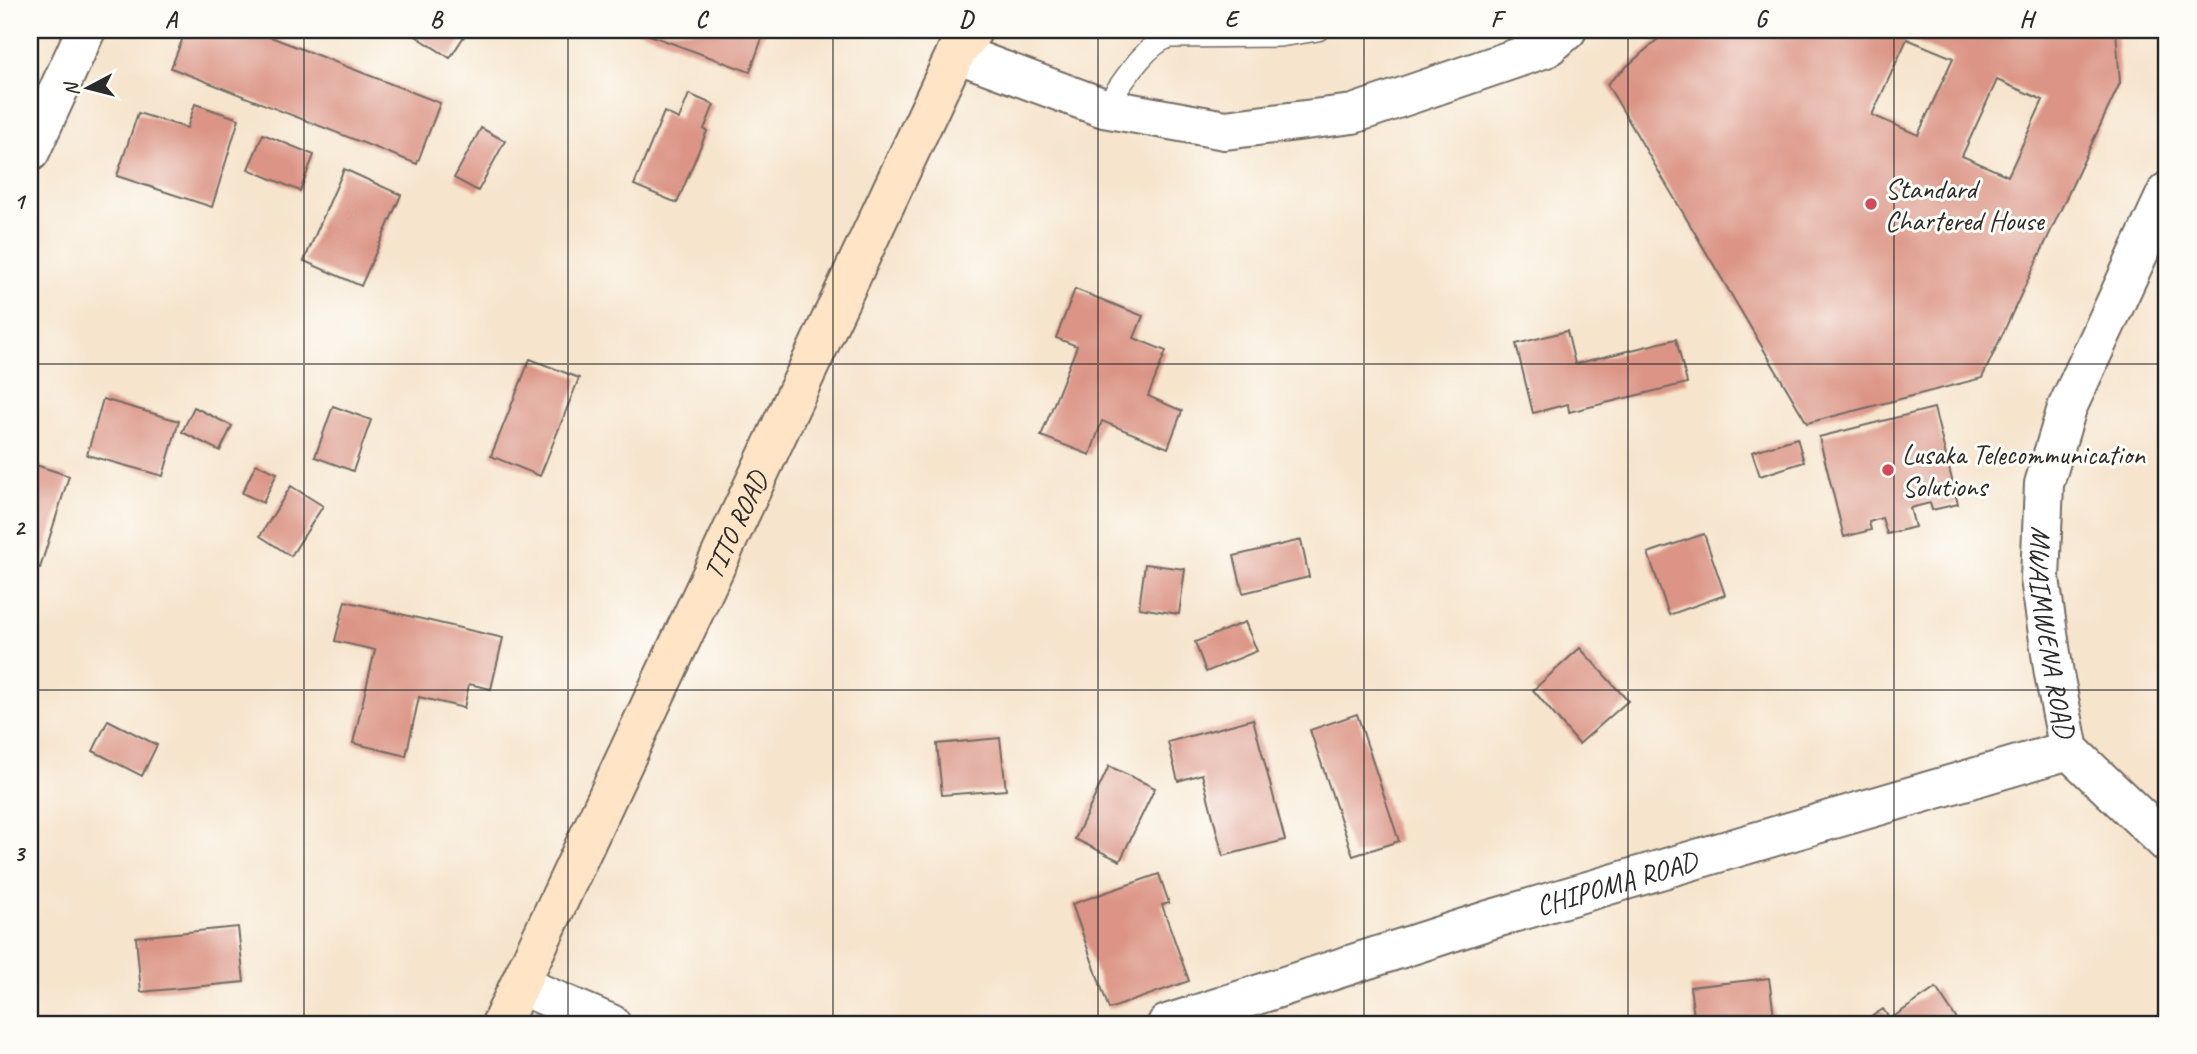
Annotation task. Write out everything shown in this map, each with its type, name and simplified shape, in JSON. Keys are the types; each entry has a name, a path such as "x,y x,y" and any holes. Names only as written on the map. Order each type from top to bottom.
{"main road":[{"name":"TITO ROAD","path":"501,1024 965,42"}],"street":[{"path":"30,152 86,30"},
{"path":"965,42 1104,108 1225,130 1353,114 1546,48 1567,30"},
{"name":"MWAIMWENA ROAD","path":"2167,192 2067,408 2044,484 2040,579 2068,750 2167,843"},
{"name":"CHIPOMA ROAD","path":"1167,1024 1489,920 2068,750"},
{"path":"520,985 611,1024"}],"lane":[{"path":"1104,108 1149,49 1160,40 1169,37 1280,36 1318,30"}],"building":[{"path":"186,30 253,30 440,103 417,164 171,68"},
{"path":"417,30 468,30 450,58 414,35"},
{"path":"636,30 765,30 750,72"},
{"name":"Standard Chartered House","path":"1668,30 2116,30 2120,83 1982,378 1807,423 1607,84","holes":["1907,39 1953,58 1918,135 1872,115","1997,80 2043,100 2008,176 1962,156"]},
{"path":"689,94 714,105 704,129 707,131 677,203 634,185 664,112 679,119"},
{"path":"195,104 239,119 212,207 117,176 138,113 187,128"},
{"path":"481,128 505,141 478,191 454,178"},
{"path":"263,134 314,155 300,191 248,169"},
{"path":"344,169 401,195 361,286 304,261"},
{"path":"1075,289 1143,316 1134,338 1166,351 1148,396 1182,411 1168,448 1102,421 1090,455 1041,436 1077,346 1056,338"},
{"path":"1567,331 1575,364 1676,339 1687,383 1569,412 1568,404 1533,413 1516,344"},
{"path":"530,359 579,378 540,476 491,456"},
{"path":"103,399 179,421 163,476 87,455"},
{"path":"333,406 371,420 353,471 315,457"},
{"path":"194,407 232,426 220,451 182,432"},
{"name":"Lusaka Telecommunication Solutions","path":"1934,408 1958,504 1932,510 1930,503 1910,508 1915,527 1887,534 1882,518 1869,522 1871,530 1844,537 1819,437"},
{"path":"1797,438 1804,462 1760,476 1752,452"},
{"path":"30,463 69,476 40,568 30,565"},
{"path":"256,464 277,473 263,503 242,493"},
{"path":"291,486 323,506 291,556 260,536"},
{"path":"1704,534 1725,595 1669,615 1648,553"},
{"path":"1301,540 1309,577 1243,593 1234,556"},
{"path":"1145,564 1185,569 1179,614 1139,608"},
{"path":"345,601 503,638 491,689 469,684 464,708 419,697 406,756 353,743 375,650 335,641"},
{"path":"1245,622 1257,651 1206,672 1195,642"},
{"path":"1580,648 1628,701 1579,744 1533,690"},
{"path":"1357,714 1399,841 1353,856 1310,730"},
{"path":"1253,719 1285,840 1223,856 1202,774 1178,781 1168,742"},
{"path":"108,720 157,745 142,776 93,751"},
{"path":"1000,738 1006,790 942,795 937,744"},
{"path":"1109,766 1155,788 1120,861 1075,839"},
{"path":"1159,874 1169,903 1162,905 1189,981 1109,1009 1072,904"},
{"path":"238,927 244,982 141,992 136,937"},
{"path":"1769,978 1775,1024 1695,1024 1690,987"},
{"path":"1936,988 1960,1024 1867,1024 1865,1021 1883,1009 1890,1019"}],"place":[{"name":"Standard Chartered House","path":"1871,204"},
{"name":"Lusaka Telecommunication Solutions","path":"1888,470"}]}
